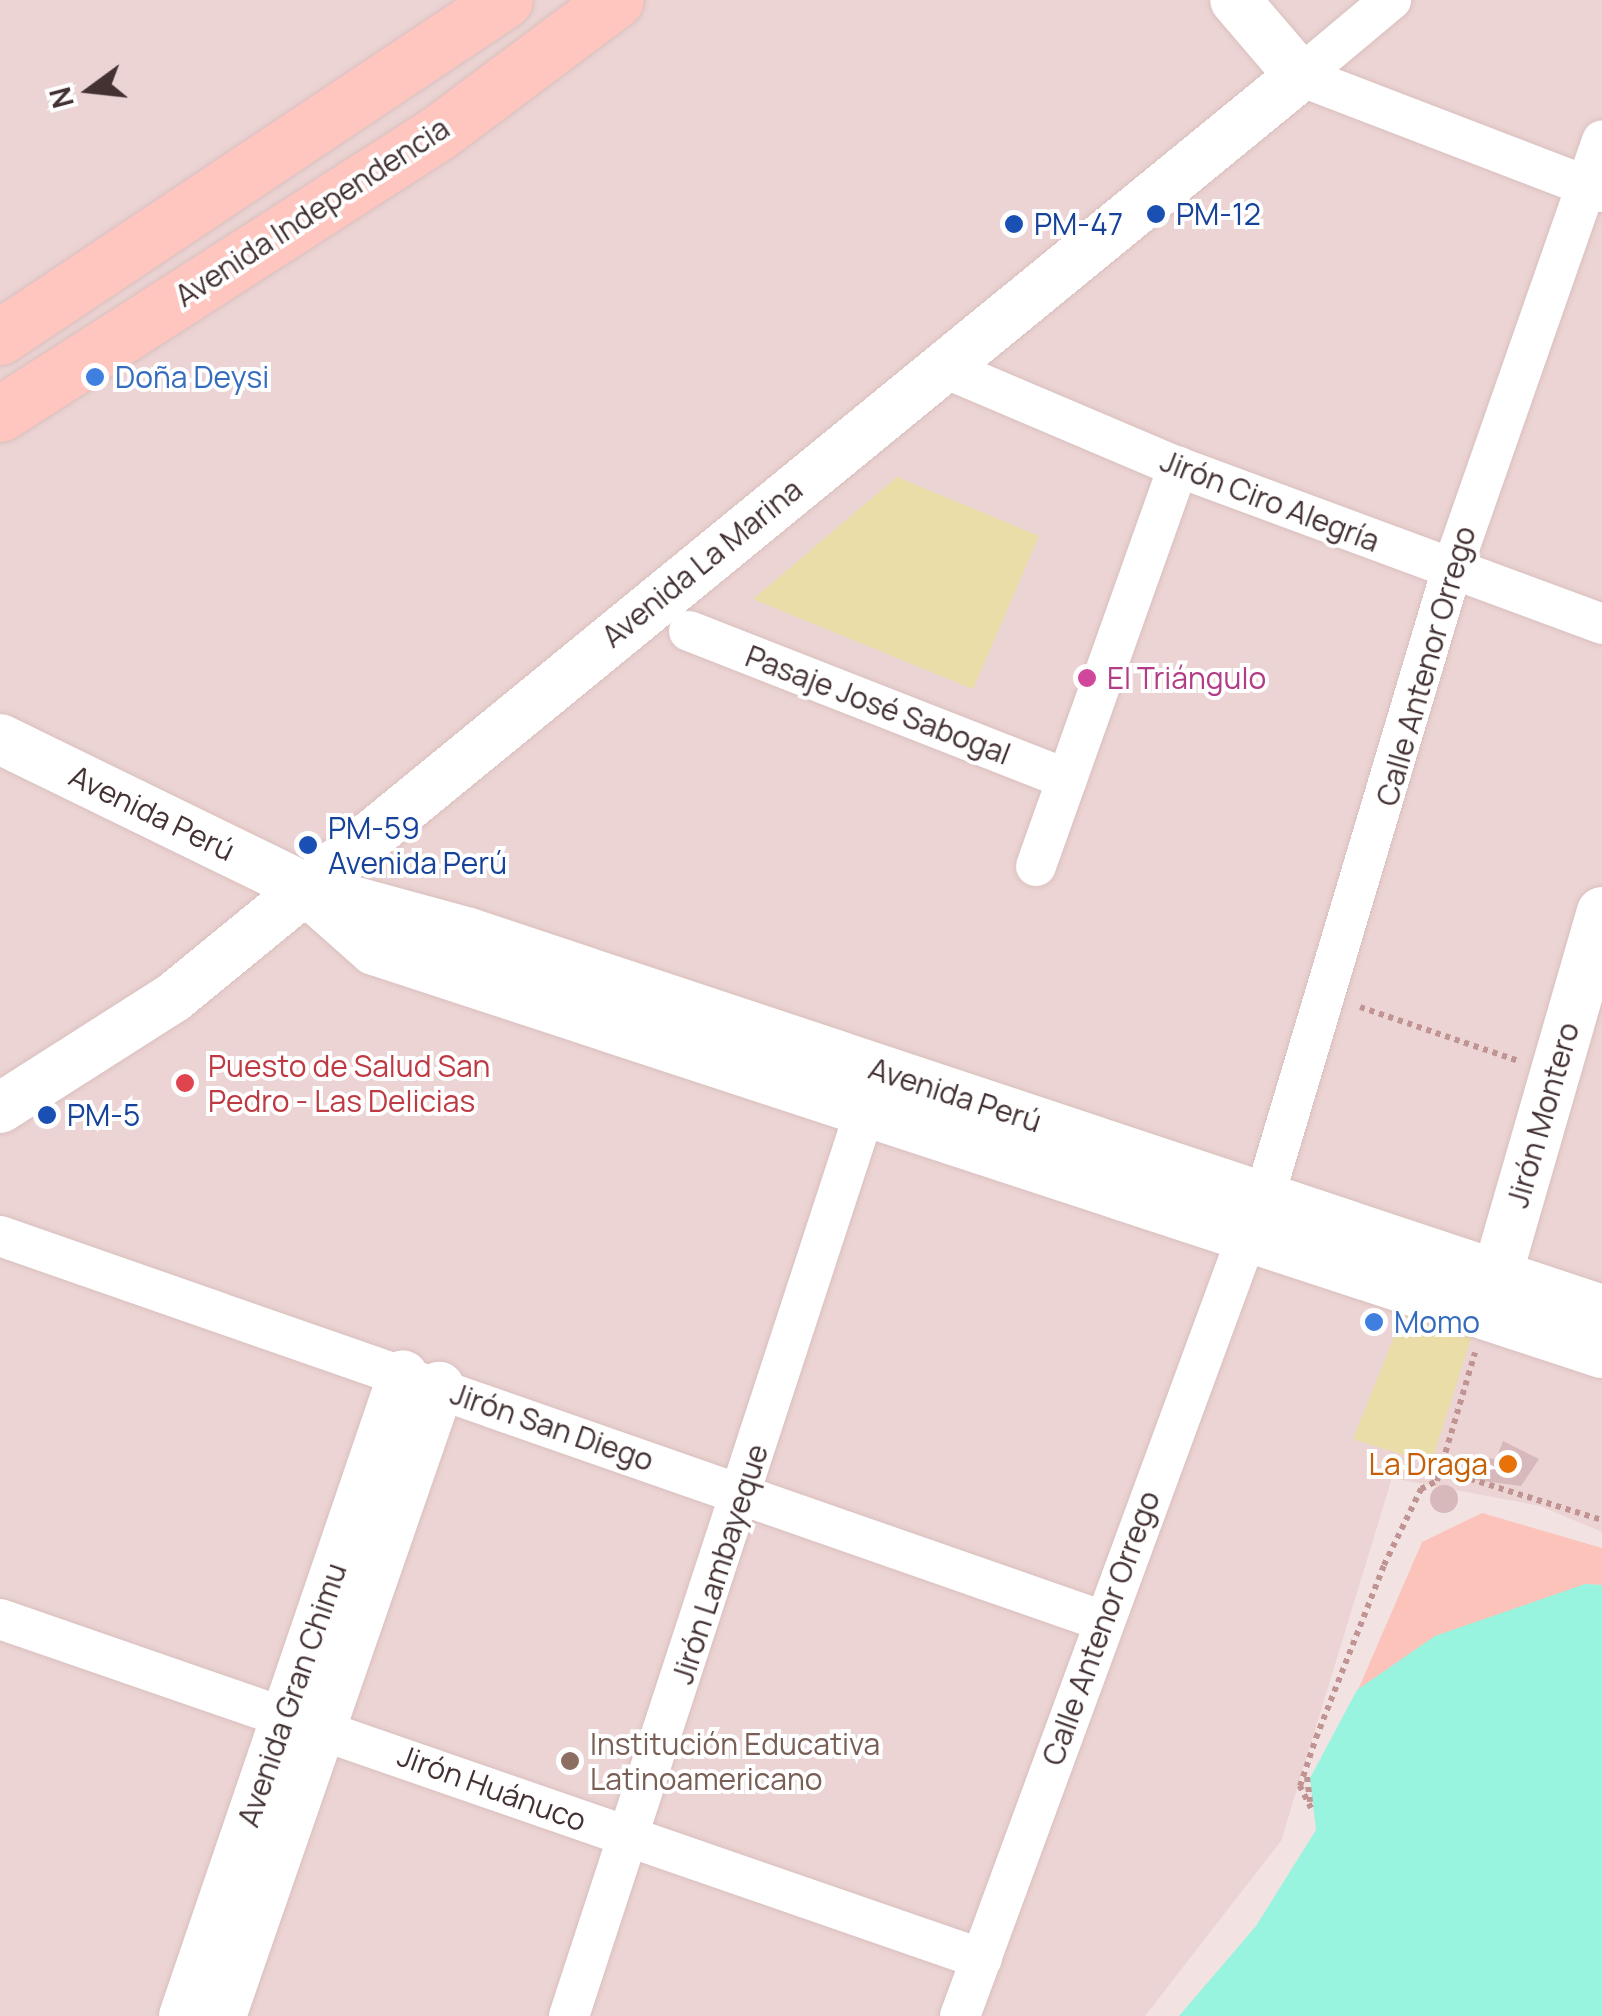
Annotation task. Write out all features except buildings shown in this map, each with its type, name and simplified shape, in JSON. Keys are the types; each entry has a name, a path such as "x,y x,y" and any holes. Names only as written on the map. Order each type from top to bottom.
{"main road":[{"path":"0,337 505,0"},
{"name":"Avenida Independencia","path":"0,414 438,133 615,0"},
{"path":"124,253 161,308"}],"street":[{"path":"1235,0 1300,76 1592,188"},
{"name":"Avenida La Marina","path":"0,1108 174,998 1391,0"},
{"name":"Calle Antenor Orrego","path":"960,2016 1102,1622 1254,1220 1330,998 1452,569 1592,188 1602,140"},
{"name":"Jirón Ciro Alegría","path":"942,367 1178,468 1602,624"},
{"path":"1036,866 1178,468"},
{"name":"Pasaje José Sabogal","path":"689,632 1067,778"},
{"name":"Avenida Perú","path":"0,739 305,888 469,933 965,1122 1254,1220 1491,1297 1602,1310"},
{"name":"Avenida Perú","path":"305,888 374,950 865,1111 965,1122"},
{"name":"Jirón Montero","path":"1491,1297 1602,912"},
{"name":"Jirón Lambayeque","path":"569,2016 744,1493 865,1111"},
{"name":"Jirón San Diego","path":"0,1236 744,1493 1102,1622"},
{"path":"1491,1297 1602,1354"},
{"name":"Avenida Gran Chimu","path":"184,2016 302,1718 421,1381"},
{"name":"Jirón Huánuco","path":"0,1619 302,1718 629,1838 982,1960"},
{"name":"Avenida Gran Chimu","path":"221,2016 302,1718"}],"path":[{"path":"1330,998 1554,1072"},
{"path":"1438,1481 1491,1297"},
{"path":"1307,1777 1311,1808 1300,1786 1359,1621 1421,1489 1452,1473 1602,1520"}],"shaded area":[{"path":"0,0 1602,0 1602,1532 1540,1506 1392,1478 1281,1841 1145,2016 0,2016"},
{"path":"897,477 1039,536 973,689 753,599"},
{"path":"1404,1312 1472,1335 1431,1464 1353,1439"},
{"path":"1585,1584 1602,1585 1602,2016 1179,2016 1256,1926 1316,1830 1310,1778 1357,1690 1435,1636"}],"sand":[{"path":"1482,1513 1602,1548 1602,1585 1585,1584 1358,1690 1422,1542"}],"place":[{"name":"PM-12","path":"1156,214"},
{"name":"PM-47","path":"1014,224"},
{"name":"Doña Deysi","path":"95,377"},
{"name":"El Triángulo","path":"1087,678"},
{"name":"PM-59 Avenida Perú","path":"308,845"},
{"name":"Puesto de Salud San Pedro - Las Delicias","path":"185,1083"},
{"name":"PM-5","path":"47,1115"},
{"name":"Momo","path":"1374,1322"},
{"name":"La Draga","path":"1508,1464"},
{"name":"Institución Educativa Latinoamericano","path":"570,1761"}]}
